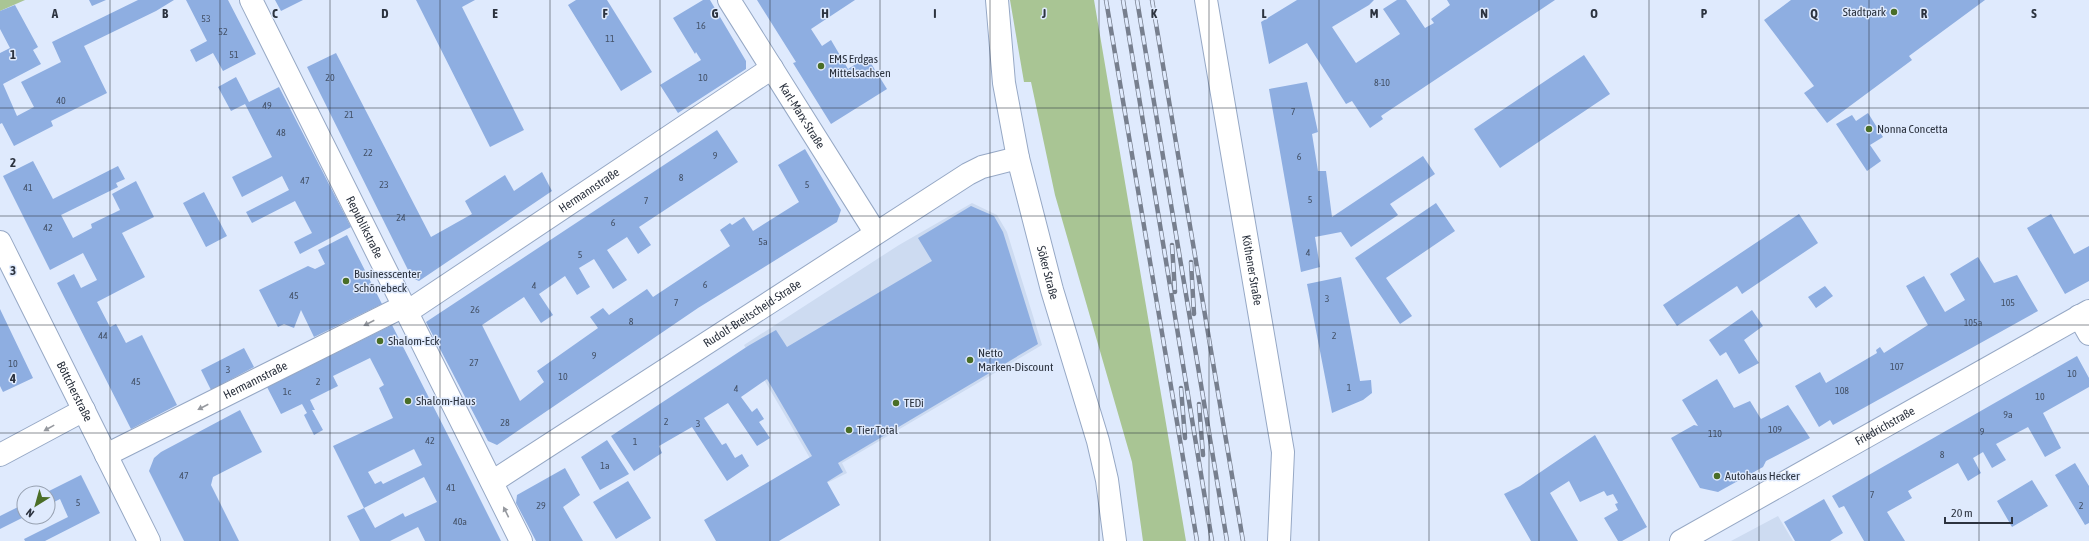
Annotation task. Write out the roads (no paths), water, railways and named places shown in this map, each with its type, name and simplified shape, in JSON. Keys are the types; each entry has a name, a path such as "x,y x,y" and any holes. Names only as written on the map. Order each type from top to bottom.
{"street":[{"name":"Republikstraße","path":"251,0 521,541"},
{"name":"Karl-Marx-Straße","path":"729,0 875,232"},
{"name":"Söker Straße","path":"997,0 1004,83 1018,158 1052,290 1098,441 1107,480 1115,541"},
{"name":"Köthener Straße","path":"1206,0 1283,452 1279,541"},
{"name":"Hermannstraße","path":"106,455 405,309 772,68"},
{"name":"Rudolf-Breitscheid-Straße","path":"492,482 875,232 968,174 982,167 1018,158"},
{"name":"Böttcherstraße","path":"0,242 149,541"},
{"name":"Friedrichstraße","path":"1681,541 1704,535 2086,320"},
{"path":"0,455 84,410"}],"railway":[{"path":"1106,0 1197,541"},
{"path":"1123,0 1212,541"},
{"path":"1137,0 1227,541"},
{"path":"1152,0 1243,541"},
{"path":"1172,245 1175,292"},
{"path":"1191,262 1194,314"},
{"path":"1181,388 1185,438"},
{"path":"1199,404 1203,455"}],"place":[{"name":"Stadtpark","path":"1894,12"},
{"name":"EMS Erdgas Mittelsachsen","path":"821,66"},
{"name":"Nonna Concetta","path":"1869,129"},
{"name":"Businesscenter Schönebeck","path":"346,281"},
{"name":"Shalom-Eck","path":"380,341"},
{"name":"Netto Marken-Discount","path":"970,360"},
{"name":"Shalom-Haus","path":"408,401"},
{"name":"TEDi","path":"896,403"},
{"name":"Tier Total","path":"849,430"},
{"name":"Autohaus Hecker","path":"1717,476"}]}
